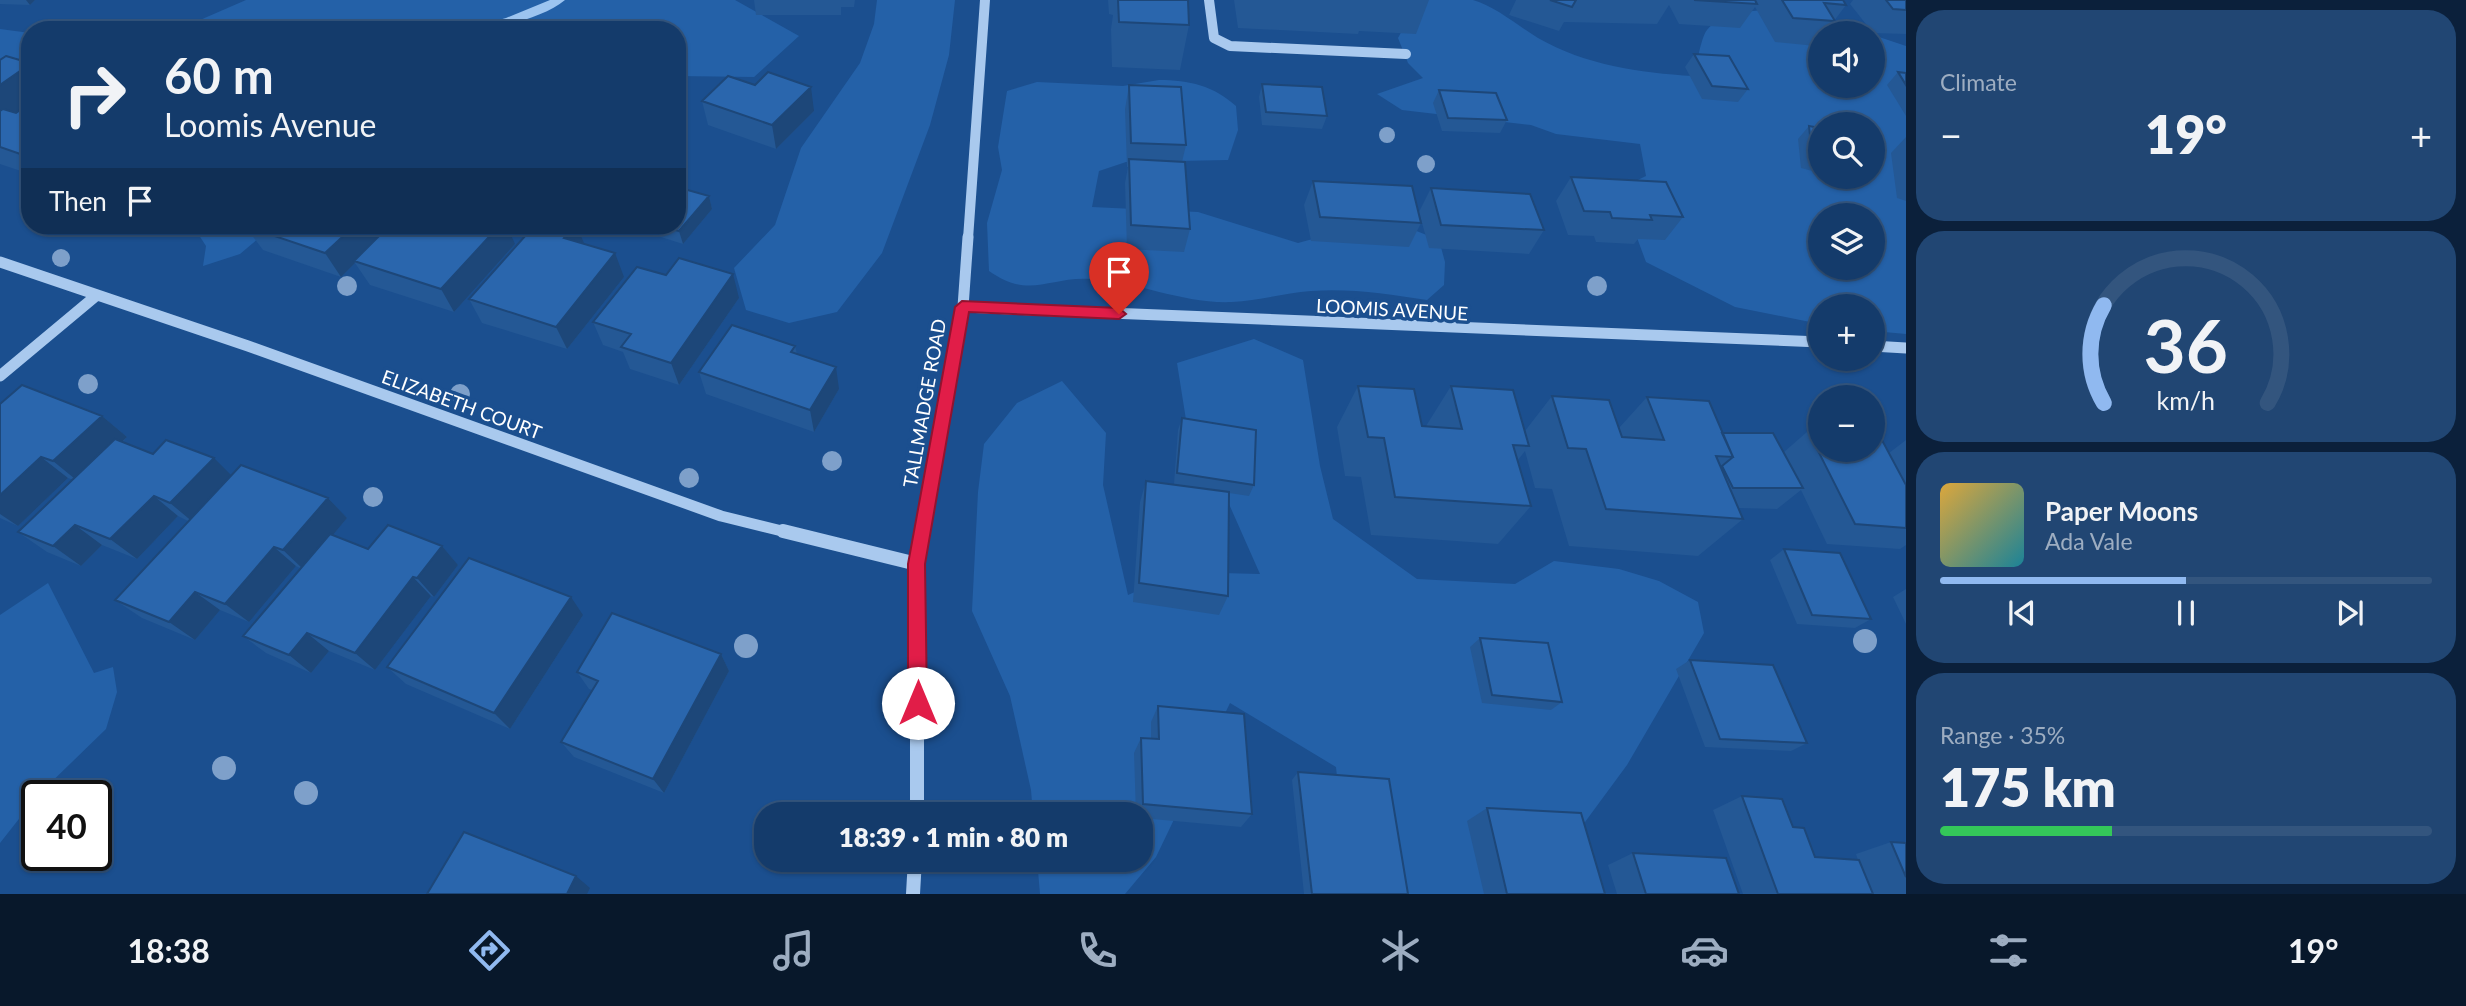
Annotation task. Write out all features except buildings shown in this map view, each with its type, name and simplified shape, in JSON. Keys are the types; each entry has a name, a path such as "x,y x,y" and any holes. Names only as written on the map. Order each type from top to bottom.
{"street":[{"name":"TALLMADGE ROAD","path":"917,802 917,564 962,307 985,0"},
{"path":"1209,0 1214,38 1230,46 1406,54"},
{"name":"ELIZABETH COURT","path":"0,262 729,519 917,564"},
{"path":"0,376 97,295"},
{"name":"LOOMIS AVENUE","path":"962,307 1808,342"},
{"path":"1885,347 1906,348"},
{"path":"913,894 914,872"}],"shaded area":[{"path":"246,0 735,0 799,36 754,77 686,76 686,21 198,21"},
{"path":"877,0 955,0 949,55 930,125 882,253 837,312 789,323 746,310 734,268 775,225 801,148 860,63 874,24"},
{"path":"1398,0 1473,0 1498,11 1538,38 1575,55 1633,70 1693,76 1703,39 1715,22 1740,13 1785,10 1832,21 1808,21 1808,98 1885,98 1885,39 1906,46 1906,334 1885,332 1885,294 1808,294 1808,322 1735,307 1646,262 1619,189 1646,176 1640,144 1556,134 1531,125 1402,110 1377,94 1423,78 1408,63 1398,38 1408,20"},
{"path":"0,29 21,32 21,77 0,73"},
{"path":"1159,80 1181,81 1210,89 1236,106 1238,130 1228,160 1126,162 1099,171 1092,207 1198,212 1298,243 1353,228 1414,230 1439,240 1445,262 1444,285 1427,300 1369,292 1326,290 1214,302 1091,279 1040,285 1016,284 989,271 987,223 1002,170 998,147 1007,91 1037,82 1123,86"},
{"path":"199,235 262,235 240,254 203,266 206,246"},
{"path":"1254,339 1303,360 1320,466 1333,519 1417,579 1515,584 1554,561 1619,569 1659,581 1698,602 1704,633 1627,765 1532,894 1349,894 1336,767 1230,703 1153,861 1153,802 1032,802 1010,696 972,611 978,492 984,444 1017,403 1062,381 1106,433 1103,485 1128,595 1181,572 1260,574 1225,495 1190,445 1177,363"},
{"path":"48,583 94,673 113,667 117,692 106,729 53,780 21,780 21,816 0,843 0,615"},
{"path":"1038,872 1143,872 1125,894 1040,894"}],"waterway":[{"path":"509,21 560,0"}],"route":[{"path":"918,703 917,564 962,307 1119,314"}]}
